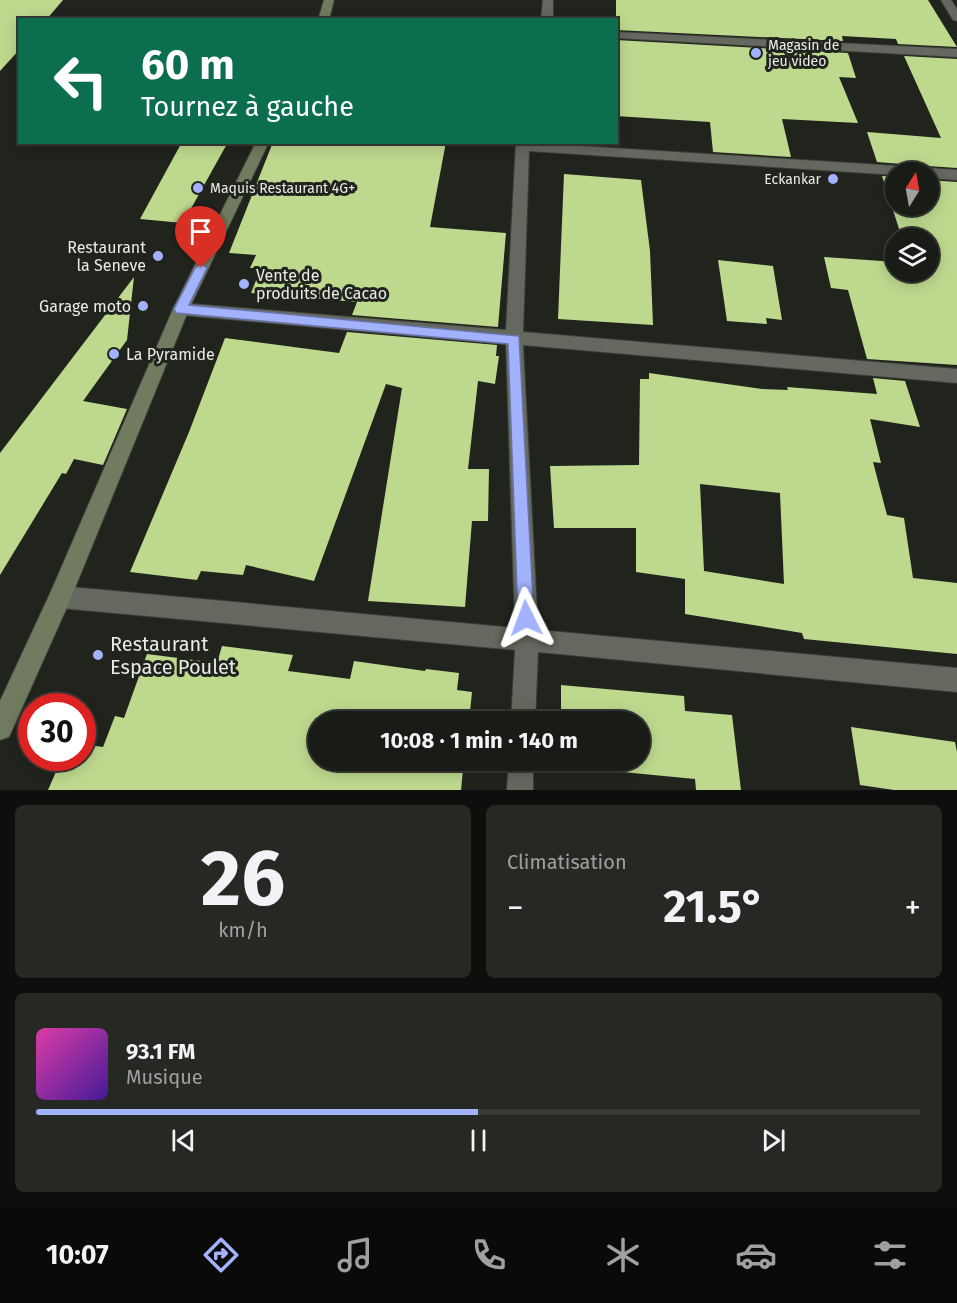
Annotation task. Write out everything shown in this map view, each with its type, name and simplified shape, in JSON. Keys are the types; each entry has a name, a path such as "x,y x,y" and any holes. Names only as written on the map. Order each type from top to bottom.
{"main road":[{"path":"324,18 329,0"},
{"path":"0,728 60,597 181,309 262,144"}],"street":[{"path":"547,18 548,0"},
{"path":"946,0 957,18"},
{"path":"618,35 957,53"},
{"path":"524,711 527,641 514,339 523,144 885,170"},
{"path":"939,174 957,175"},
{"path":"181,309 957,376"},
{"path":"60,597 957,680"},
{"path":"520,790 521,771"}],"building":[{"path":"0,0 63,0 48,18 18,18 18,51 0,71"},
{"path":"616,0 928,0 957,47 898,44 896,39 842,36 843,41 618,30 618,18 616,18"},
{"path":"618,40 848,53 856,78 839,77 858,123 782,119 791,157 713,152 710,122 618,116"},
{"path":"904,56 957,59 957,168 939,167 939,162 877,162 867,132 941,138"},
{"path":"181,144 227,144 183,223 140,219"},
{"path":"272,144 446,144 430,227 506,233 498,327 352,315 357,302 251,293 261,268 250,268 256,255 229,253"},
{"path":"564,174 641,180 650,251 653,325 558,319"},
{"path":"939,181 957,182 957,365 867,359 848,290 831,288 824,257 885,261 885,282 939,282 939,228 899,228 895,216 939,216"},
{"path":"718,260 773,266 782,320 766,318 767,324 727,321"},
{"path":"134,277 127,340 83,401 127,409 103,465 74,459 66,474 62,473 0,575 0,453"},
{"path":"347,332 497,345 496,356 499,356 495,384 478,381 468,469 489,469 488,521 472,521 465,607 368,601 402,388 386,384 314,581 246,565 243,575 201,571 197,580 130,572 189,432 225,338 339,353"},
{"path":"649,373 762,389 788,390 787,387 877,394 873,378 905,381 920,427 870,419 881,463 873,462 887,515 904,518 913,578 957,583 957,654 804,639 802,633 685,614 685,579 636,572 636,528 554,528 550,466 639,465 640,379 649,379","holes":["700,484 780,493 784,584 704,571"]},
{"path":"222,646 293,655 288,671 350,679 354,661 425,671 426,669 459,673 457,690 472,692 470,711 308,711 308,771 463,771 461,790 48,790 56,771 96,771 96,746 103,747 115,716 124,718 147,654 217,663"},
{"path":"561,685 684,696 685,711 732,715 741,790 696,790 695,779 612,771 650,771 650,711 561,711"},
{"path":"851,727 955,742 957,790 894,790 860,785"}],"place":[{"name":"Magasin de jeu video","path":"756,53"},
{"name":"Eckankar","path":"833,179"},
{"name":"Maquis Restaurant 4G+","path":"198,188"},
{"name":"Restaurant la Seneve","path":"158,256"},
{"name":"Vente de produits de Cacao","path":"244,284"},
{"name":"Garage moto","path":"143,306"},
{"name":"La Pyramide","path":"114,354"},
{"name":"Restaurant Espace Poulet","path":"98,655"}],"route":[{"path":"201,268 181,309 514,339 526,618"}]}
